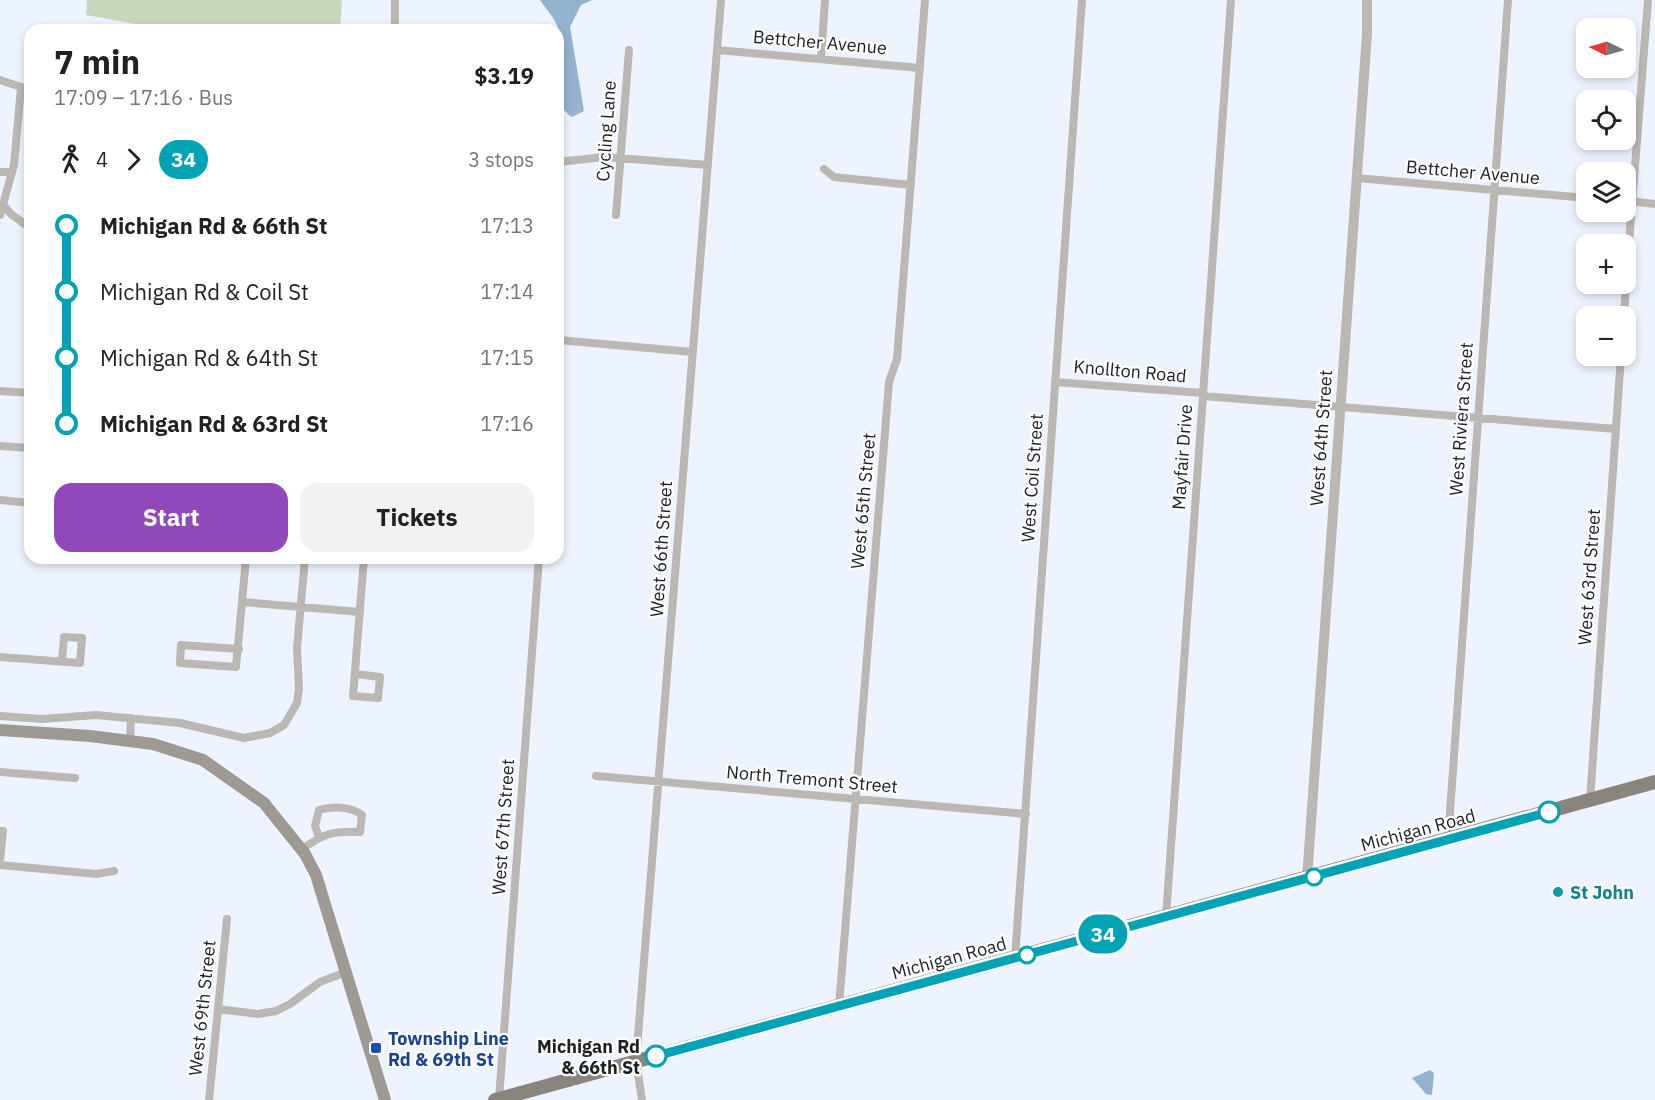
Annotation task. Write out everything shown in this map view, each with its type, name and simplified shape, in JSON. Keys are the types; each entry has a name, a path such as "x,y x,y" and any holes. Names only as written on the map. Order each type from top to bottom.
{"main road":[{"path":"0,730 153,744 203,760 264,803 301,850 316,875 385,1100"},
{"name":"Michigan Road","path":"497,1099 1655,782"}],"street":[{"path":"395,0 395,24"},
{"name":"West 66th Street","path":"642,1100 636,1061 721,0"},
{"path":"821,59 825,0"},
{"name":"West 65th Street","path":"839,1006 889,382 897,359 925,0"},
{"name":"West Coil Street","path":"1015,958 1082,0"},
{"name":"Mayfair Drive","path":"1166,917 1231,0"},
{"name":"West 64th Street","path":"1307,879 1367,34 1367,0"},
{"name":"West Riviera Street","path":"1448,840 1508,0"},
{"path":"1632,162 1646,0 1655,1"},
{"name":"Cycling Lane","path":"616,214 629,50"},
{"name":"Bettcher Avenue","path":"717,50 920,68"},
{"path":"0,80 24,88"},
{"path":"0,215 12,172 24,101"},
{"path":"564,161 593,158 708,165"},
{"path":"824,169 834,177 911,185"},
{"path":"0,172 12,172"},
{"name":"Bettcher Avenue","path":"1356,178 1576,197"},
{"path":"1636,202 1655,204"},
{"path":"2,203 24,223"},
{"path":"564,341 693,352"},
{"name":"West 63rd Street","path":"1590,800 1620,366"},
{"name":"Knollton Road","path":"1055,382 1616,429"},
{"path":"0,391 24,393"},
{"path":"0,446 24,448"},
{"path":"0,500 24,502"},
{"path":"239,649 182,645 180,663 236,667 239,649 246,564"},
{"path":"0,716 42,719 96,715 131,718 180,723 244,738 258,736 284,725 297,704 305,564"},
{"path":"355,674 364,564"},
{"name":"West 67th Street","path":"497,1099 540,564"},
{"path":"243,602 360,612"},
{"path":"0,657 62,662"},
{"path":"130,741 131,718"},
{"path":"0,772 75,778"},
{"name":"North Tremont Street","path":"596,776 1026,814"},
{"path":"301,850 319,837 336,831 360,832 362,814 351,809 328,807 319,810 315,826 319,837"},
{"path":"0,831 3,831 0,860"},
{"path":"0,865 96,874 114,871"},
{"name":"West 69th Street","path":"209,1100 227,919"},
{"path":"218,1009 254,1014 276,1011 290,1005 320,982 346,972"}],"green space":[{"path":"87,0 342,0 340,24 136,24 86,15"}],"water":[{"path":"540,0 592,0 581,5 570,27 584,111 572,117 564,109 564,24 556,24"},
{"path":"1430,1070 1434,1073 1432,1095 1426,1094 1412,1078"}],"bus line":[{"name":"34","path":"656,1056 1549,812"}],"place":[{"name":"St John","path":"1558,892"},
{"name":"Township Line Rd & 69th St","path":"376,1048"},
{"name":"Michigan Rd & 66th St","path":"656,1056"}]}
